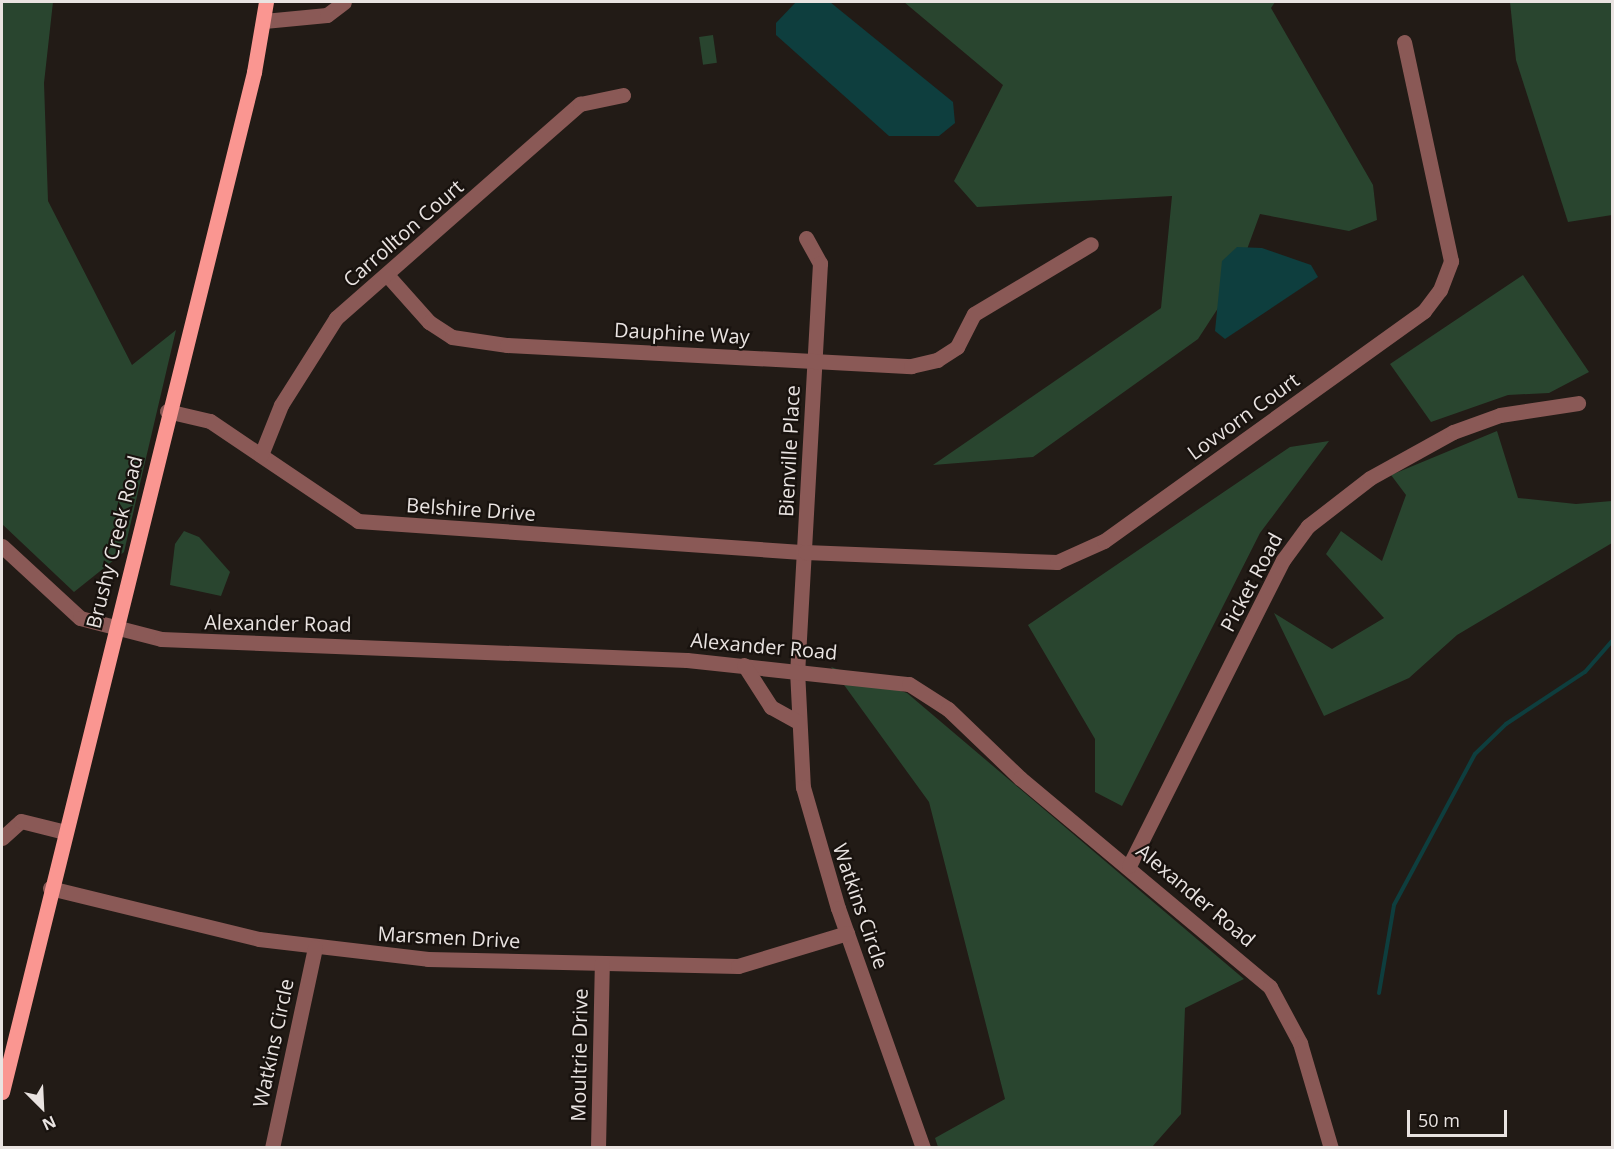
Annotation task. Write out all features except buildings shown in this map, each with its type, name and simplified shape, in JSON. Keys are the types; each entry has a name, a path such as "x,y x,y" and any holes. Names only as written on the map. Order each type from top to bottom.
{"main road":[{"name":"Brushy Creek Road","path":"2,1092 50,888 264,21 266,2"}],"street":[{"path":"264,21 327,15 344,2"},
{"name":"Lovvorn Court","path":"805,552 1057,562 1104,541 1425,311 1451,261 1404,42"},
{"name":"Carrollton Court","path":"261,455 281,405 336,318 388,276 580,104 623,95"},
{"name":"Bienville Place","path":"797,670 819,263 806,238"},
{"name":"Dauphine Way","path":"388,276 429,322 452,336 507,345 911,366 937,360 957,347 974,314 1091,244"},
{"name":"Picket Road","path":"1129,866 1283,560 1308,526 1371,478 1453,432 1500,415 1578,403"},
{"name":"Belshire Drive","path":"167,411 210,421 261,455 342,515 358,521 805,552"},
{"name":"Alexander Road","path":"2,546 80,618 114,628 223,645 466,648 744,665 890,678 926,692 1277,996 1300,1044 1331,1148"},
{"path":"744,665 771,707 798,722"},
{"name":"Watkins Circle","path":"797,670 798,722 805,795 847,933 923,1148"},
{"path":"2,838 21,821 65,832"},
{"name":"Marsmen Drive","path":"50,888 315,948 428,958 738,966 847,933"},
{"name":"Watkins Circle","path":"272,1148 315,948"},
{"name":"Moultrie Drive","path":"598,1148 602,963"}],"green space":[{"path":"2,2 53,2 44,83 48,201 132,365 176,330 124,552 74,592 2,524"},
{"path":"904,2 1275,2 1271,8 1373,185 1377,220 1349,231 1260,214 1235,282 1198,339 1033,457 933,465 1161,308 1172,196 977,207 954,181 1003,85"},
{"path":"1510,2 1612,2 1612,215 1568,222 1516,60"},
{"path":"713,35 717,63 703,65 699,37"},
{"path":"1523,275 1589,372 1549,393 1508,395 1431,422 1390,364"},
{"path":"1497,431 1518,498 1576,504 1612,501 1612,543 1457,635 1409,678 1324,716 1274,613 1332,649 1384,618 1326,554 1341,531 1382,561 1406,495 1391,475"},
{"path":"1329,441 1260,533 1122,806 1095,792 1095,739 1028,625 1290,447"},
{"path":"184,531 199,537 230,572 221,596 170,585 175,544"},
{"path":"831,667 907,693 1244,979 1185,1008 1181,1114 1152,1147 938,1147 935,1138 1005,1099 929,802"}],"water":[{"path":"796,2 830,2 953,102 955,123 939,136 889,136 776,35 776,23"},
{"path":"1237,247 1262,248 1311,265 1318,277 1225,339 1215,331 1222,261"}],"waterway":[{"path":"1379,993 1394,905 1475,754 1506,724 1585,672 1612,641"}]}
